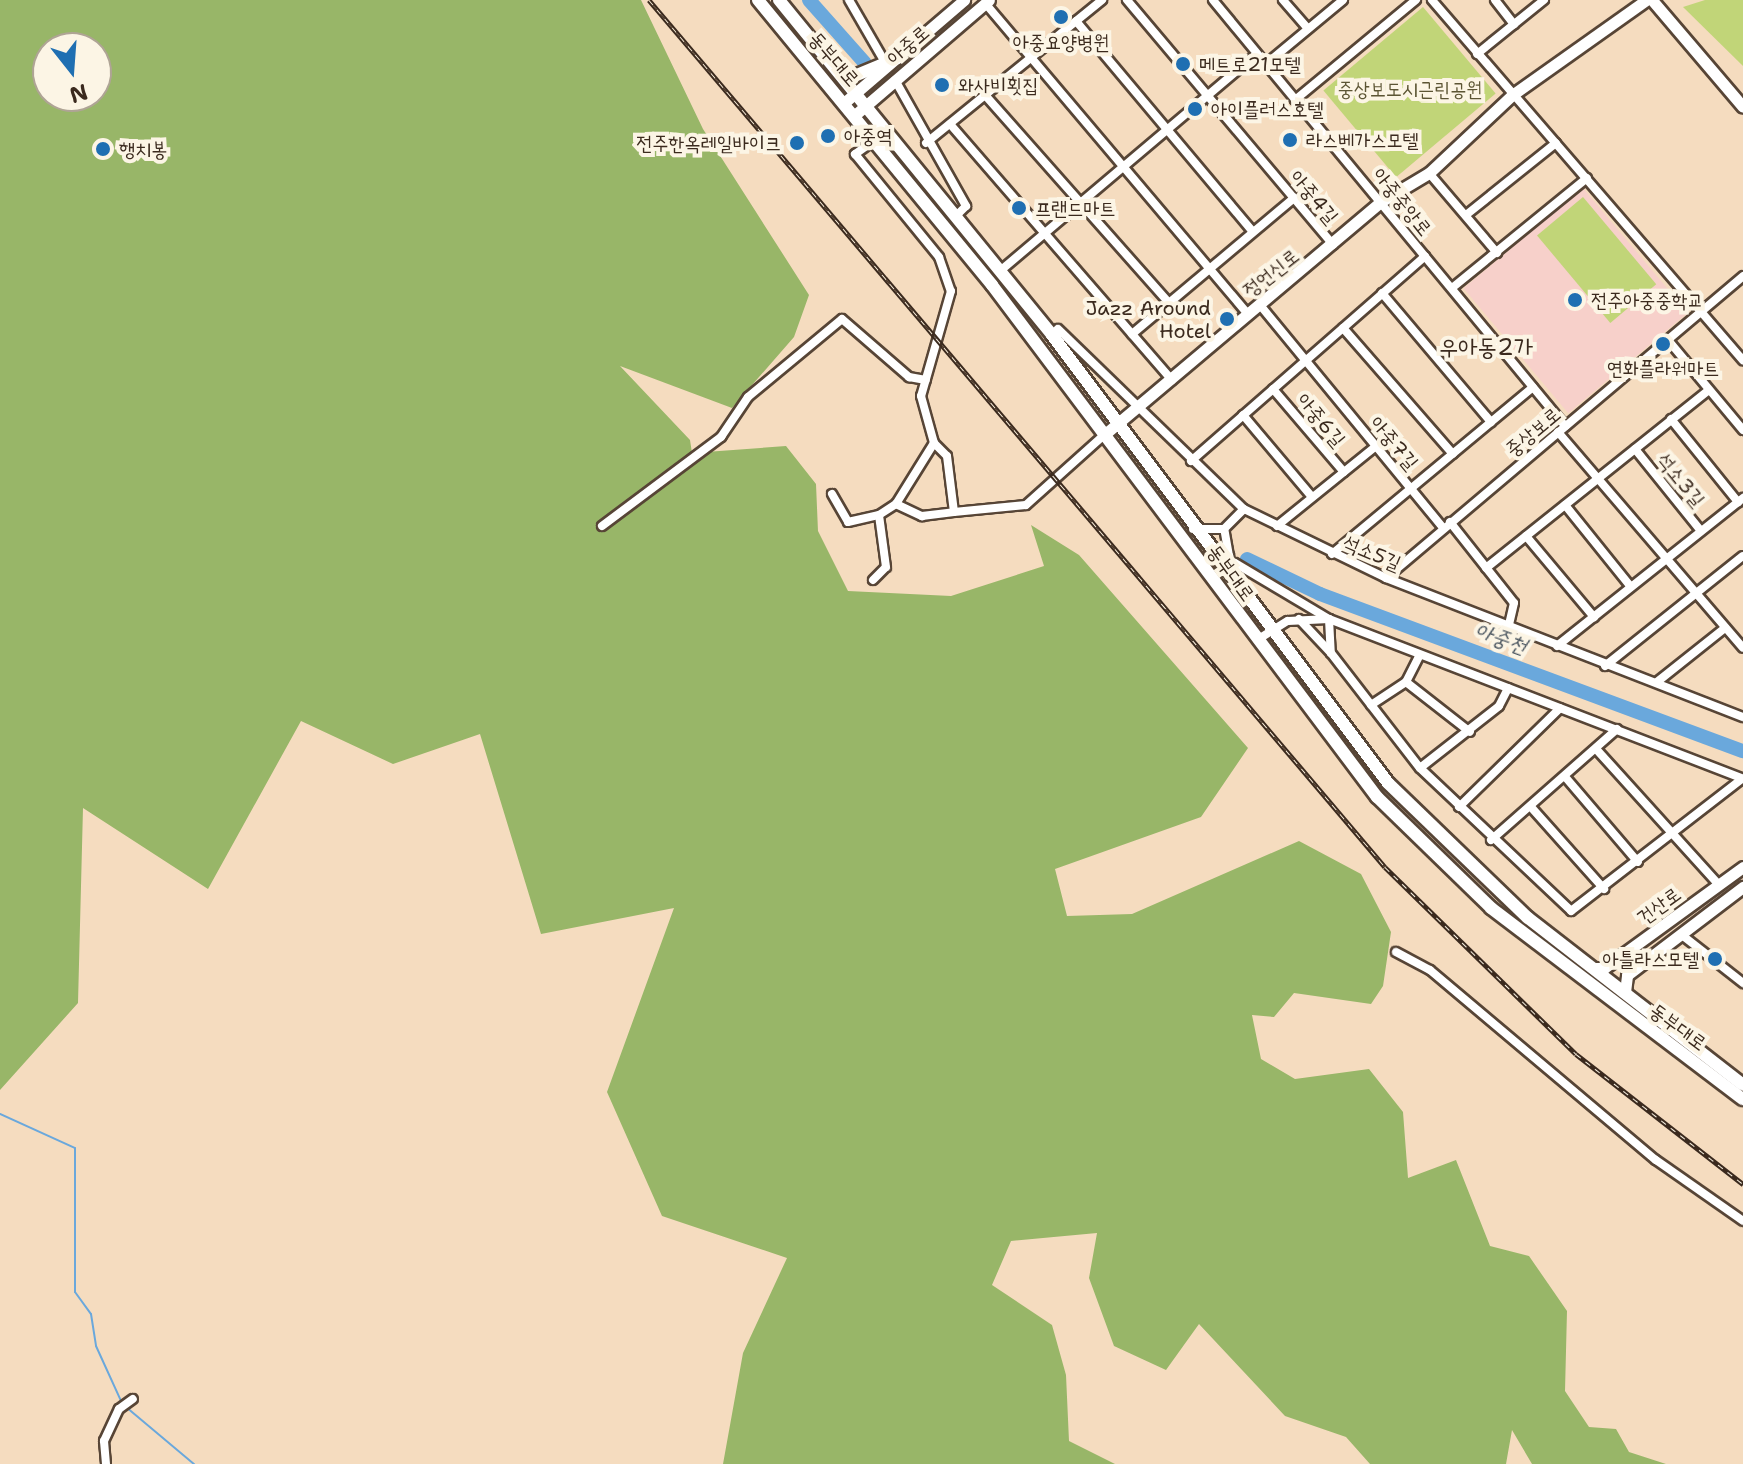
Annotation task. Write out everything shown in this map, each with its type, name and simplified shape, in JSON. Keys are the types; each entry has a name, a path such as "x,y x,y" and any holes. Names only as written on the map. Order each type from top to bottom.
{"main road":[{"name":"동부대로","path":"758,0 876,138 1105,434 1256,641 1377,797 1443,865 1637,1023 1743,1099"},
{"name":"동부대로","path":"779,0 958,214 1052,335 1193,529 1227,563 1271,630 1388,783 1528,918 1743,1085"},
{"path":"847,79 883,59 898,58"},
{"path":"1637,1023 1743,1107"},
{"name":"동부대로","path":"1704,1052 1743,1074"}],"street":[{"name":"아중로","path":"845,102 964,0"},
{"path":"926,143 1102,0"},
{"name":"아중4길","path":"1127,0 1334,246"},
{"name":"아중중앙로","path":"1213,0 1382,201 1533,387 1562,429"},
{"path":"1283,0 1308,29"},
{"path":"1266,64 1343,0"},
{"path":"1295,100 1416,0"},
{"path":"1432,0 1743,360"},
{"path":"1495,0 1514,24"},
{"path":"1477,54 1544,0"},
{"path":"1649,0 1743,107"},
{"name":"정언신로","path":"1105,434 1334,246 1382,201 1429,173 1512,95 1649,0"},
{"path":"852,1 883,59"},
{"name":"아중로","path":"856,114 987,2 1125,165"},
{"path":"1076,21 1253,232"},
{"path":"1000,271 1257,54"},
{"path":"895,80 926,143 966,206 958,214"},
{"path":"985,95 1169,303"},
{"path":"950,124 1172,380"},
{"path":"876,138 855,154 939,257 951,291 921,396 934,443 947,456 954,512"},
{"path":"1466,215 1556,143"},
{"path":"1125,165 1248,314"},
{"path":"1429,173 1497,253"},
{"path":"1452,288 1587,178"},
{"path":"1132,334 1294,198"},
{"name":"아중6길","path":"1191,461 1425,256"},
{"name":"중상보로","path":"1386,578 1743,276"},
{"path":"1382,293 1491,422"},
{"path":"1260,305 1305,361"},
{"path":"602,526 721,437 748,397 842,319 909,377 926,380"},
{"name":"아중7길","path":"1343,328 1453,454"},
{"name":"석소5길","path":"1052,335 1058,329 1244,509 1386,578 1509,624 1605,666 1657,682 1743,717"},
{"path":"1668,340 1743,430"},
{"name":"아중6길","path":"1305,361 1351,417"},
{"name":"아중7길","path":"1332,554 1533,387"},
{"name":"아중6길","path":"1273,389 1344,472"},
{"name":"석소3길","path":"1486,568 1709,390"},
{"path":"1243,415 1312,497"},
{"name":"아중7길","path":"1351,417 1514,603 1509,624"},
{"path":"1671,419 1741,500"},
{"path":"1562,429 1598,479 1743,648"},
{"path":"896,504 922,516 1026,505 1105,434"},
{"path":"832,494 848,522 879,515 896,504 934,443"},
{"path":"1277,526 1376,446"},
{"name":"석소3길","path":"1635,449 1701,531"},
{"name":"석소3길","path":"1594,617 1741,500"},
{"path":"1565,505 1631,587"},
{"path":"1193,529 1224,529 1244,509"},
{"path":"873,580 886,567 879,515"},
{"path":"1224,529 1227,563 1329,619 1743,779 1604,889 1571,911 1491,840 1420,768 1331,653 1299,619"},
{"path":"1526,536 1594,617 1557,646"},
{"path":"1605,666 1743,556"},
{"path":"1256,641 1271,630 1299,619 1329,619"},
{"path":"1329,619 1331,653"},
{"path":"1657,682 1725,628"},
{"path":"1371,705 1406,682 1419,656"},
{"path":"1406,682 1470,732"},
{"path":"1420,768 1470,732 1499,706 1508,688"},
{"path":"1459,807 1560,708"},
{"path":"1491,840 1567,779 1617,729"},
{"path":"1597,750 1719,885"},
{"path":"1567,779 1638,862"},
{"path":"1531,807 1604,889"},
{"name":"건산로","path":"1593,968 1604,968 1743,867"},
{"name":"건산로","path":"1625,992 1627,975 1743,887"},
{"path":"1682,935 1743,983"},
{"path":"1396,952 1430,970 1656,1160 1743,1221"},
{"path":"106,1464 104,1441 119,1409 131,1400"}],"shaded area":[{"name":"전주아중중학교","path":"1583,188 1688,313 1568,413 1463,288"}],"green space":[{"path":"0,0 641,0 703,129 809,295 794,337 732,408 620,366 690,440 692,453 786,446 816,484 818,531 848,591 951,596 1044,566 1031,525 1079,555 1248,748 1201,817 1055,869 1067,916 1132,914 1299,841 1361,874 1391,932 1383,986 1371,1004 1294,993 1274,1017 1252,1015 1261,1059 1295,1079 1369,1069 1403,1112 1408,1178 1456,1160 1490,1246 1529,1256 1567,1311 1565,1391 1589,1427 1616,1429 1629,1452 1666,1464 1532,1464 1512,1430 1506,1464 1370,1464 1346,1437 1285,1416 1199,1324 1166,1370 1114,1346 1089,1278 1097,1233 1011,1241 992,1285 1052,1325 1066,1375 1069,1441 1115,1464 723,1464 743,1353 787,1258 662,1216 607,1092 674,908 541,934 480,734 393,764 301,721 208,889 83,808 78,1003 0,1090"},
{"path":"1705,0 1743,0 1743,66 1683,7"},
{"name":"중상보도시근린공원","path":"1423,7 1496,94 1396,177 1323,91"},
{"path":"1583,197 1656,284 1610,323 1537,236"}],"waterway":[{"path":"809,0 865,63"},
{"name":"아중천","path":"1247,559 1320,594 1743,751"},
{"path":"0,1114 75,1148 75,1292 91,1314 96,1346 122,1403"},
{"path":"126,1407 194,1464"}],"railway":[{"path":"649,0 1385,867 1576,1054 1743,1184"}],"place":[{"name":"아중요양병원","path":"1061,17"},
{"name":"메트로21모텔","path":"1183,64"},
{"name":"와사비횟집","path":"942,85"},
{"name":"아이플러스호텔","path":"1195,109"},
{"name":"아중역","path":"828,136"},
{"name":"라스베가스모텔","path":"1290,140"},
{"name":"전주한옥레일바이크","path":"797,143"},
{"name":"행치봉","path":"103,149"},
{"name":"프랜드마트","path":"1019,208"},
{"name":"전주아중중학교","path":"1575,300"},
{"name":"Jazz Around Hotel","path":"1227,319"},
{"name":"연화플라워마트","path":"1663,344"},
{"name":"아틀라스모텔","path":"1715,959"}],"district":[{"name":"우아동2가","path":"1486,348"}]}
